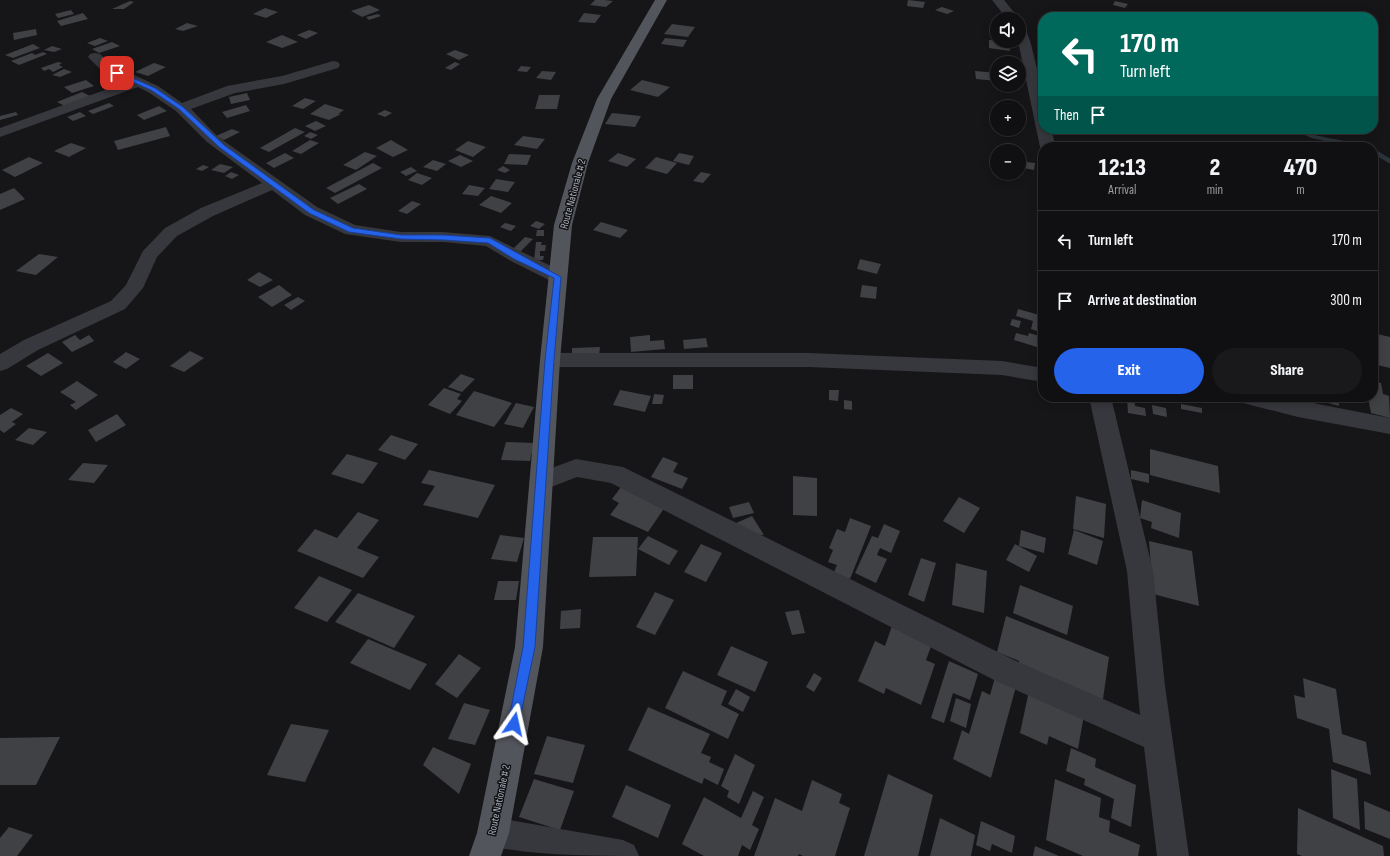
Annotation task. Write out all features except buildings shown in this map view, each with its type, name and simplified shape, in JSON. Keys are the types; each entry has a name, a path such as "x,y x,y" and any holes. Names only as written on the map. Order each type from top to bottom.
{"main road":[{"name":"Route Nationale # 2","path":"489,844 529,647 550,360 562,225 580,163 604,99 661,0"}],"street":[{"path":"998,0 1007,12"},
{"path":"1026,48 1038,103"},
{"path":"95,57 107,68 153,89 181,108 212,139 311,211 351,230 401,237 443,237 490,241 517,257 558,277"},
{"path":"181,108 232,89 284,80 333,65"},
{"path":"0,133 137,83"},
{"path":"0,364 31,345 118,305 134,288 148,255 171,232 207,212 273,184"},
{"path":"550,360 809,360 1002,368 1038,374"},
{"path":"1101,402 1140,571 1158,738 1173,856"},
{"path":"1272,402 1390,426"},
{"path":"541,482 576,468 614,474 1006,671 1158,738"},
{"path":"489,844 624,856"}],"waterway":[{"path":"1307,134 1338,142"},
{"path":"1333,141 1338,142"},
{"path":"1378,154 1390,161"}],"route":[{"path":"117,73 153,89 181,108 221,146 311,211 351,230 401,237 443,237 490,241 517,257 558,277 550,360 529,647 514,724"}]}
